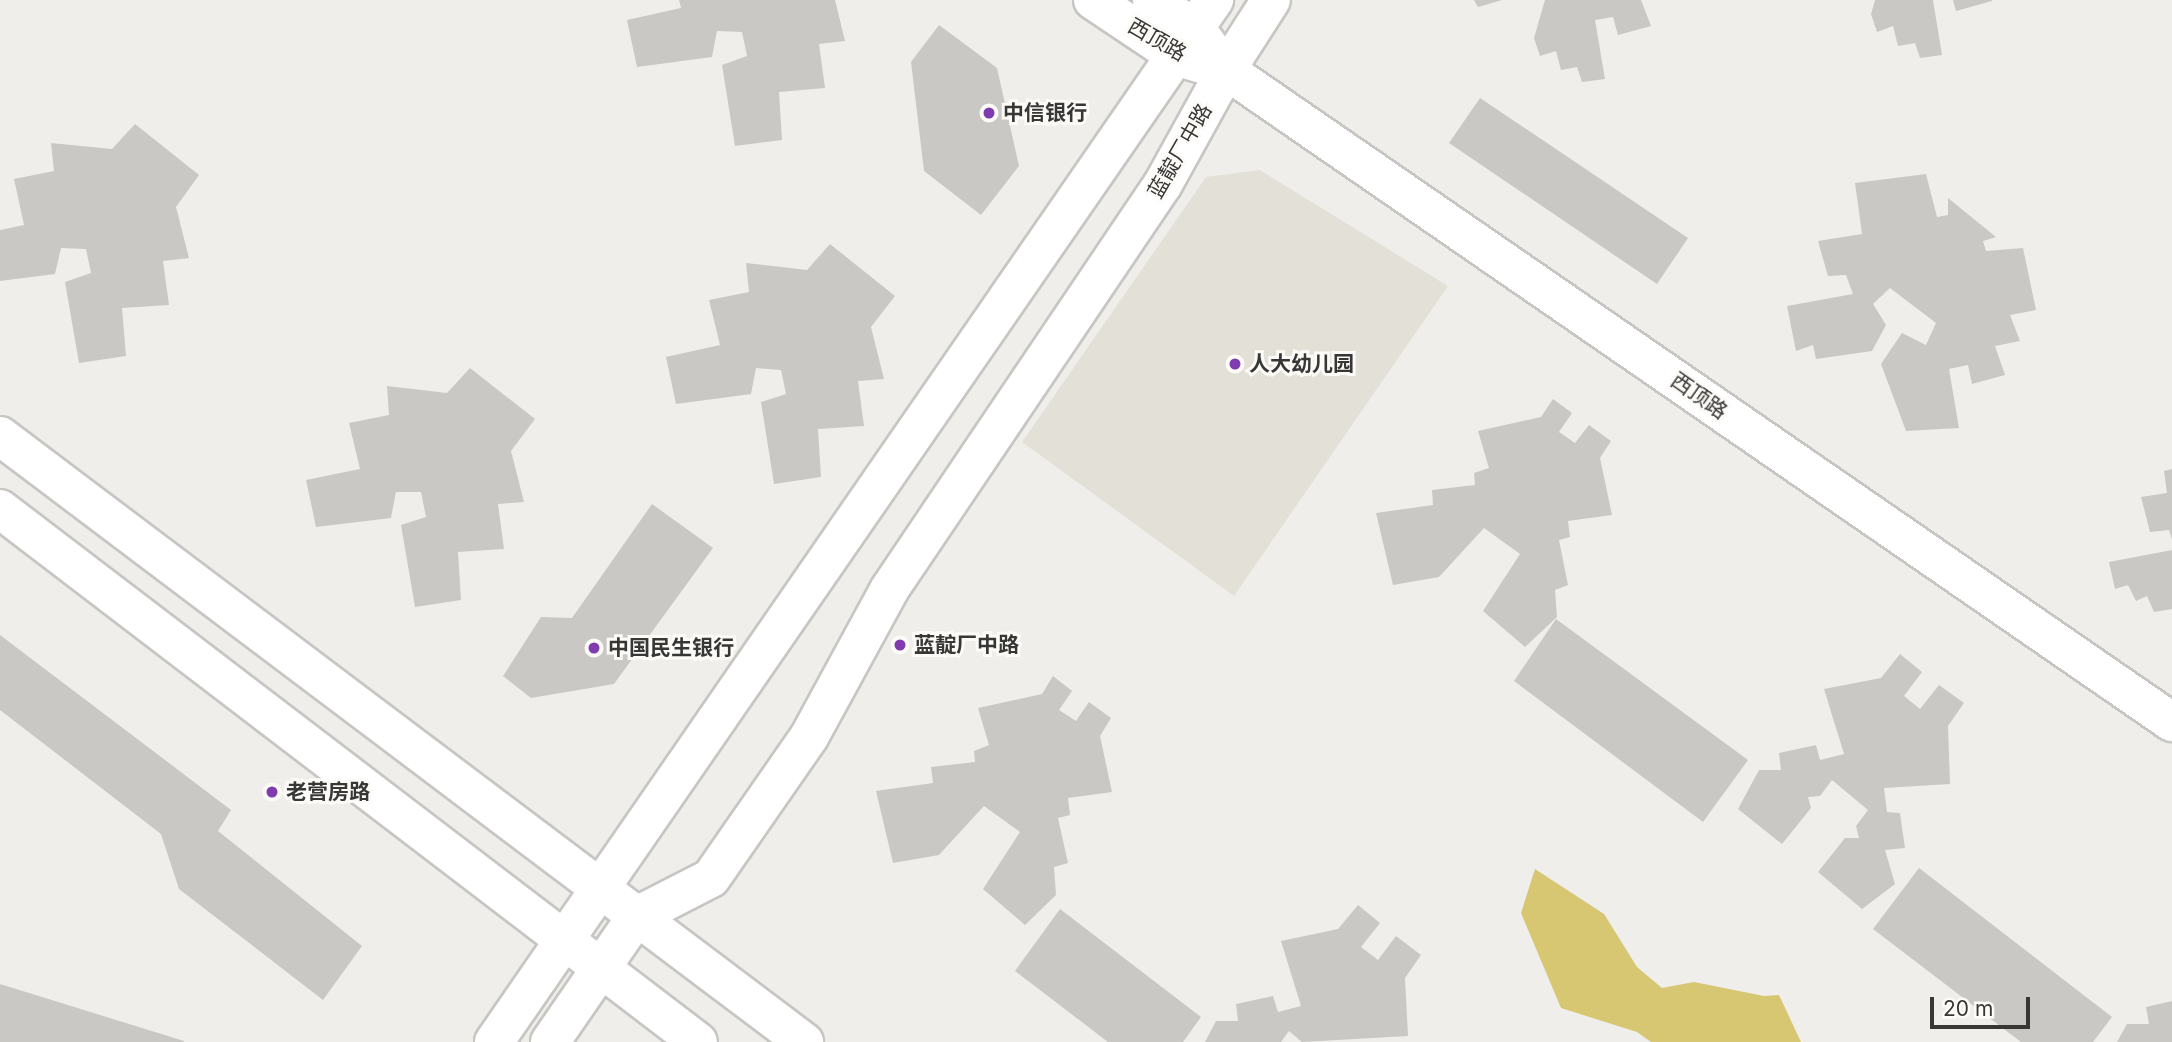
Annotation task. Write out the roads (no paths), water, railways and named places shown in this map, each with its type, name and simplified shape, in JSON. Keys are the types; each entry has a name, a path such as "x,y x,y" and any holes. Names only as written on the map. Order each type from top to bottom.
{"street":[{"name":"西顶路","path":"1093,0 1196,29"},
{"name":"西顶路","path":"1152,0 1196,29 1226,70 2172,722"},
{"name":"蓝靛厂中路","path":"550,1042 637,916 711,878 809,737 890,590 1163,184 1226,70 1271,0"},
{"path":"494,1042 1196,29"},
{"path":"0,436 804,1042"},
{"path":"0,509 698,1042"}],"place":[{"name":"中信银行","path":"989,113"},
{"name":"人大幼儿园","path":"1235,364"},
{"name":"蓝靛厂中路","path":"900,645"},
{"name":"中国民生银行","path":"594,648"},
{"name":"老营房路","path":"272,792"}]}
